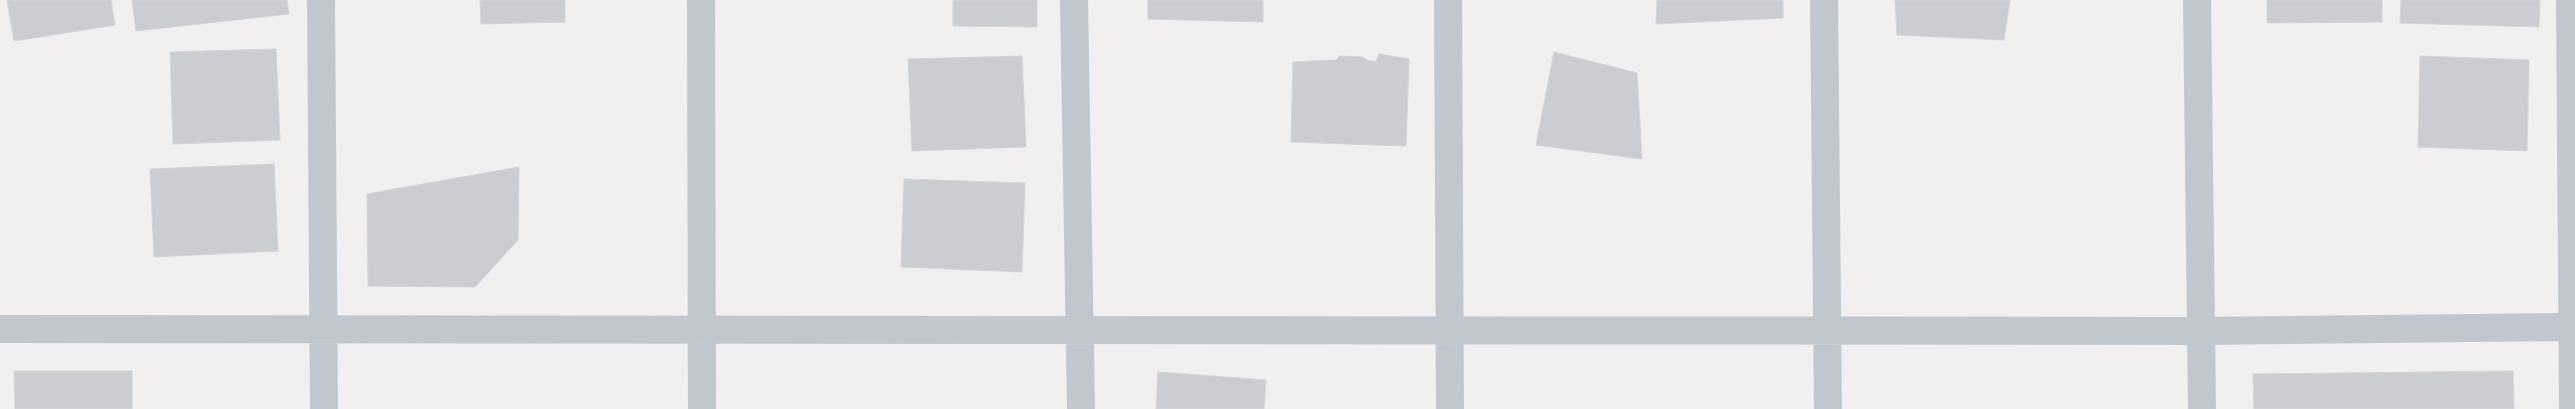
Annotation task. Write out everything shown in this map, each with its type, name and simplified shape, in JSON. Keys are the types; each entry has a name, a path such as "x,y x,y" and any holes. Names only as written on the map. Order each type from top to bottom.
{"street":[{"path":"321,0 324,409"},
{"path":"701,0 702,409"},
{"path":"1074,0 1081,409"},
{"path":"1448,0 1450,409"},
{"path":"1824,0 1828,409"},
{"path":"2197,0 2202,409"},
{"path":"2570,0 2574,327 2573,409"},
{"path":"0,329 323,331 702,328 1079,331 1827,329 2201,331 2574,327"}],"building":[{"path":"7,0 111,0 115,25 14,41"},
{"path":"132,0 287,0 289,14 136,31"},
{"path":"480,0 565,0 565,22 481,24"},
{"path":"953,0 1037,0 1037,27 953,26"},
{"path":"1148,0 1263,0 1263,22 1148,19"},
{"path":"1657,0 1783,0 1783,18 1656,24"},
{"path":"1895,0 2010,0 2004,40 1897,35"},
{"path":"2267,0 2382,0 2382,22 2267,23"},
{"path":"2401,0 2540,0 2539,27 2400,23"},
{"path":"276,49 280,140 173,144 170,52"},
{"path":"1554,52 1637,73 1642,159 1536,145"},
{"path":"1379,54 1409,59 1406,146 1291,142 1293,62 1336,60 1340,56 1363,57 1376,62"},
{"path":"1022,56 1026,147 912,151 908,59"},
{"path":"2420,56 2529,60 2527,151 2418,147"},
{"path":"274,164 278,251 154,257 150,169"},
{"path":"519,167 518,240 475,287 368,286 367,194"},
{"path":"904,179 1025,183 1022,272 901,267"},
{"path":"14,371 132,371 132,409 15,409"},
{"path":"2513,371 2514,409 2254,409 2253,374"},
{"path":"1158,372 1266,380 1264,409 1156,409"}]}
